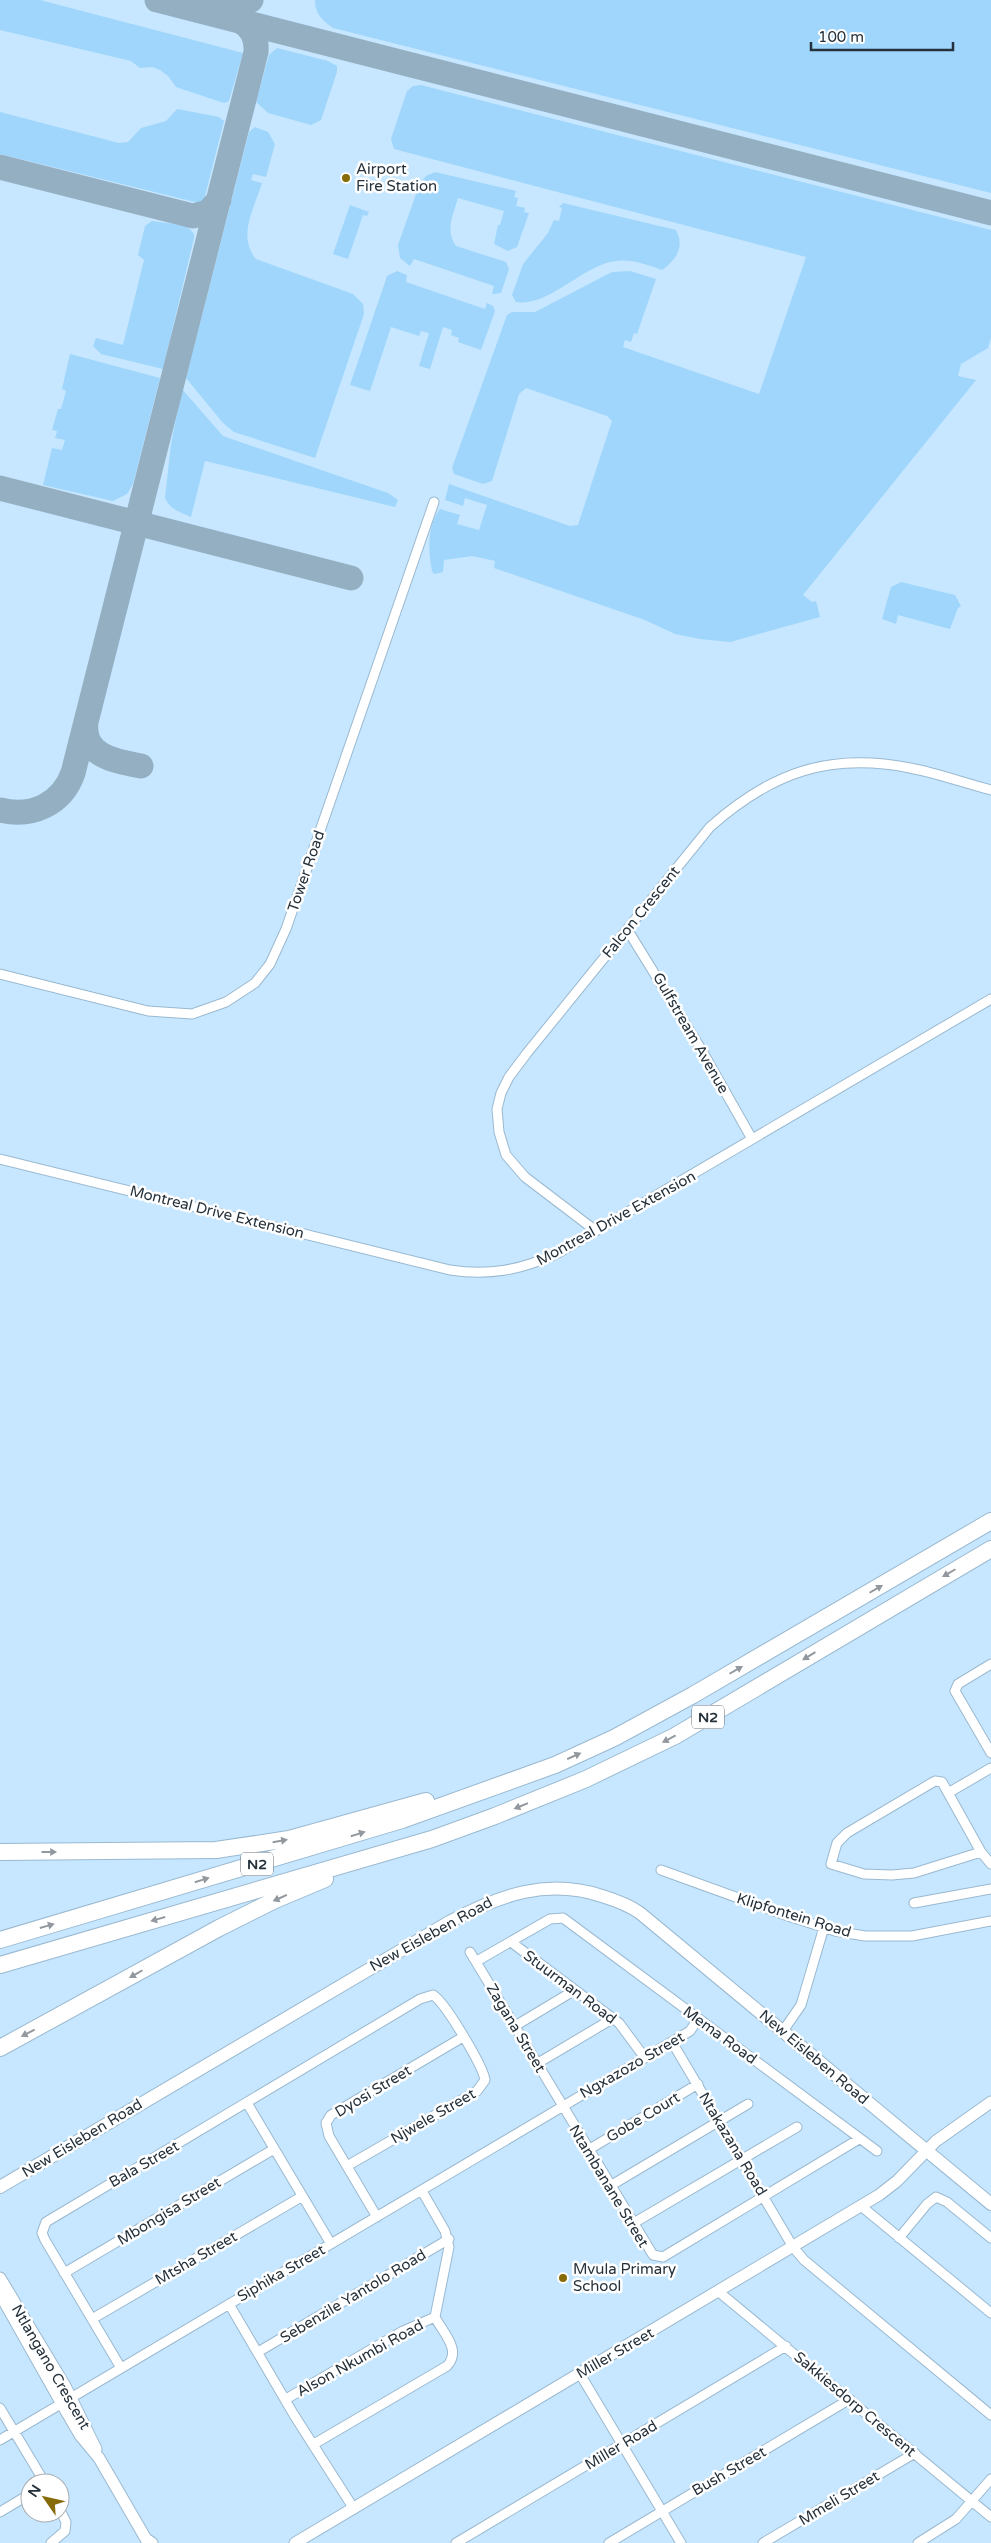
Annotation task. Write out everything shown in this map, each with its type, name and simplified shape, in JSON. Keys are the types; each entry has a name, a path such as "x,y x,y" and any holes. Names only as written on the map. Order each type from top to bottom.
{"highway":[{"name":"N2","path":"0,1940 393,1823 512,1782 614,1738 693,1695 991,1521"},
{"name":"N2","path":"0,1965 406,1846 504,1813 636,1756 705,1718 991,1549"},
{"path":"0,1852 170,1852 243,1847 289,1839 344,1825 487,1781 500,1779 512,1782"},
{"path":"0,2048 249,1912 406,1846"}],"main road":[{"name":"New Eisleben Road","path":"0,2187 425,1935 478,1906 517,1892 551,1887 579,1890 613,1900 636,1910 991,2204"}],"street":[{"name":"Tower Road","path":"0,974 148,1011 177,1015 192,1014 226,1002 255,983 270,964 286,929 434,502"},
{"name":"Falcon Crescent","path":"596,1231 514,1166 506,1156 497,1109 501,1093 509,1077 710,827 745,798 779,779 834,763 866,762 912,768 991,790"},
{"name":"Gulfstream Avenue","path":"628,929 702,1049 752,1139"},
{"name":"Montreal Drive Extension","path":"0,1159 412,1261 471,1273 511,1271 532,1265 596,1231 991,999"},
{"path":"991,1664 958,1684 955,1691 991,1753"},
{"path":"948,1793 991,1768"},
{"path":"981,1852 914,1873 892,1876 864,1874 831,1864 841,1837 890,1806 935,1781 942,1782 981,1852 991,1864"},
{"name":"Klipfontein Road","path":"661,1870 824,1927 865,1936 912,1936 991,1921"},
{"path":"914,1903 991,1889"},
{"name":"Mema Road","path":"511,1942 550,1919 563,1918 877,2152"},
{"path":"783,2031 801,2005 824,1927"},
{"path":"476,1961 511,1942"},
{"name":"Stuurman Road","path":"511,1942 619,2023 645,2058"},
{"name":"Zagana Street","path":"470,1952 562,2106"},
{"path":"515,2026 575,1990"},
{"name":"Bala Street","path":"64,2273 45,2240 43,2227 53,2216 420,1999 429,1996 438,1998"},
{"name":"Njwele Street","path":"347,2166 480,2088 486,2080 463,2037 438,1998"},
{"path":"538,2063 612,2019"},
{"name":"Ngxazozo Street","path":"562,2106 690,2031 698,2019"},
{"name":"Dyosi Street","path":"377,2217 327,2132 326,2123 332,2115 463,2037"},
{"name":"Ntakazana Road","path":"672,2042 793,2247"},
{"name":"Gobe Court","path":"588,2150 698,2084"},
{"name":"Miller Street","path":"295,2543 861,2206 892,2185 926,2150 991,2102"},
{"path":"247,2103 331,2244"},
{"path":"610,2186 748,2104"},
{"name":"Ntambanane Street","path":"562,2106 649,2252 657,2257 663,2257 765,2197"},
{"name":"Siphika Street","path":"0,2440 562,2106"},
{"path":"632,2224 797,2127"},
{"path":"765,2197 859,2139"},
{"name":"Mbongisa Street","path":"64,2273 274,2149"},
{"path":"314,2444 447,2366 453,2357 453,2348 435,2317 448,2256 449,2239 422,2190"},
{"name":"Mtsha Street","path":"92,2319 301,2196"},
{"path":"899,2238 926,2204 936,2197 948,2202 991,2238"},
{"path":"861,2206 991,2314"},
{"name":"Sebenzile Yantolo Road","path":"258,2352 449,2239"},
{"path":"793,2247 814,2268 991,2415"},
{"path":"64,2273 121,2368"},
{"name":"Ntlangano Crescent","path":"0,2278 72,2398 89,2431 99,2458"},
{"name":"Sakkiesdorp Crescent","path":"719,2292 991,2516"},
{"name":"Ntlangano Crescent","path":"0,2294 80,2435 99,2458 148,2542"},
{"path":"229,2304 354,2509"},
{"name":"Alson Nkumbi Road","path":"286,2400 403,2331 435,2317"},
{"name":"Miller Road","path":"456,2543 786,2346"},
{"path":"580,2374 623,2443 681,2543"},
{"name":"Bush Street","path":"609,2543 850,2399"},
{"path":"0,2408 39,2473"},
{"name":"Mmeli Street","path":"763,2543 915,2453"},
{"path":"918,2543 956,2520 991,2479"},
{"path":"0,2512 20,2500"},
{"path":"51,2543 65,2530 66,2523"}],"shaded area":[{"path":"0,0 40,0 243,53 229,101 224,103 176,87 168,76 152,67 140,68 131,61 0,30"},
{"path":"315,0 991,0 991,193 333,28 320,16 316,9"},
{"path":"277,48 328,61 337,66 337,72 321,120 311,125 268,113 256,102 269,55"},
{"path":"421,85 991,230 991,338 988,348 961,364 958,376 976,380 803,595 812,602 816,601 820,617 730,642 700,639 675,634 645,620 494,568 495,561 472,556 444,560 443,572 434,574 429,547 433,523 440,509 460,515 457,524 479,530 487,505 465,498 463,506 445,500 449,484 570,526 578,525 612,421 607,416 526,388 519,394 492,481 483,484 454,474 452,468 507,315 512,312 535,312 612,272 630,271 656,279 637,334 634,333 631,342 625,340 623,347 759,394 806,257 394,149 391,139 407,91 413,86"},
{"path":"177,109 219,117 224,121 204,200 199,203 0,154 0,112 119,143 128,142 141,128 166,121"},
{"path":"255,127 268,132 275,144 266,177 253,174 251,180 262,183 247,232 250,250 256,259 353,294 363,304 364,314 315,458 234,432 223,423 186,378 249,132"},
{"path":"435,172 516,191 514,197 518,198 516,206 525,208 524,212 529,213 517,247 508,251 494,244 498,225 500,225 504,211 458,198 450,229 453,240 456,246 506,262 509,269 501,293 492,294 494,286 414,259 410,266 400,258 398,245 420,183 426,176"},
{"path":"563,203 676,230 680,242 678,253 662,270 645,264 616,261 603,264 541,298 529,302 516,302 512,295 523,264 548,233 554,220 559,221 562,208 559,207"},
{"path":"350,205 369,212 367,216 363,215 348,259 333,254"},
{"path":"152,221 187,226 194,234 163,369 101,354 93,346 96,338 123,345 144,260 138,255 145,226"},
{"path":"397,271 407,275 406,282 485,309 487,303 493,306 495,311 481,350 458,342 459,338 451,335 452,330 443,327 430,369 419,366 429,333 421,331 419,336 391,327 370,391 350,385 387,276"},
{"path":"70,354 160,378 133,484 127,494 113,501 43,485 52,448 62,450 65,440 55,438 57,431 52,430 66,391 62,389"},
{"path":"182,389 223,436 388,493 398,500 395,507 205,461 191,517 179,512 169,505 165,498 171,444"},
{"path":"901,582 955,595 961,606 958,608 950,629 898,615 896,624 882,619 891,587"}],"taxiway":[{"path":"157,0 991,213"},
{"path":"213,12 236,9 251,0"},
{"path":"0,810 23,812 44,806 61,793 73,773 256,52 256,43 251,30 240,21"},
{"path":"0,167 193,216 208,212 219,200"},
{"path":"0,488 351,578"},
{"path":"86,722 86,733 89,743 95,750 111,759 141,766"}],"place":[{"name":"Airport Fire Station","path":"346,178"},
{"name":"Mvula Primary School","path":"563,2278"}]}
